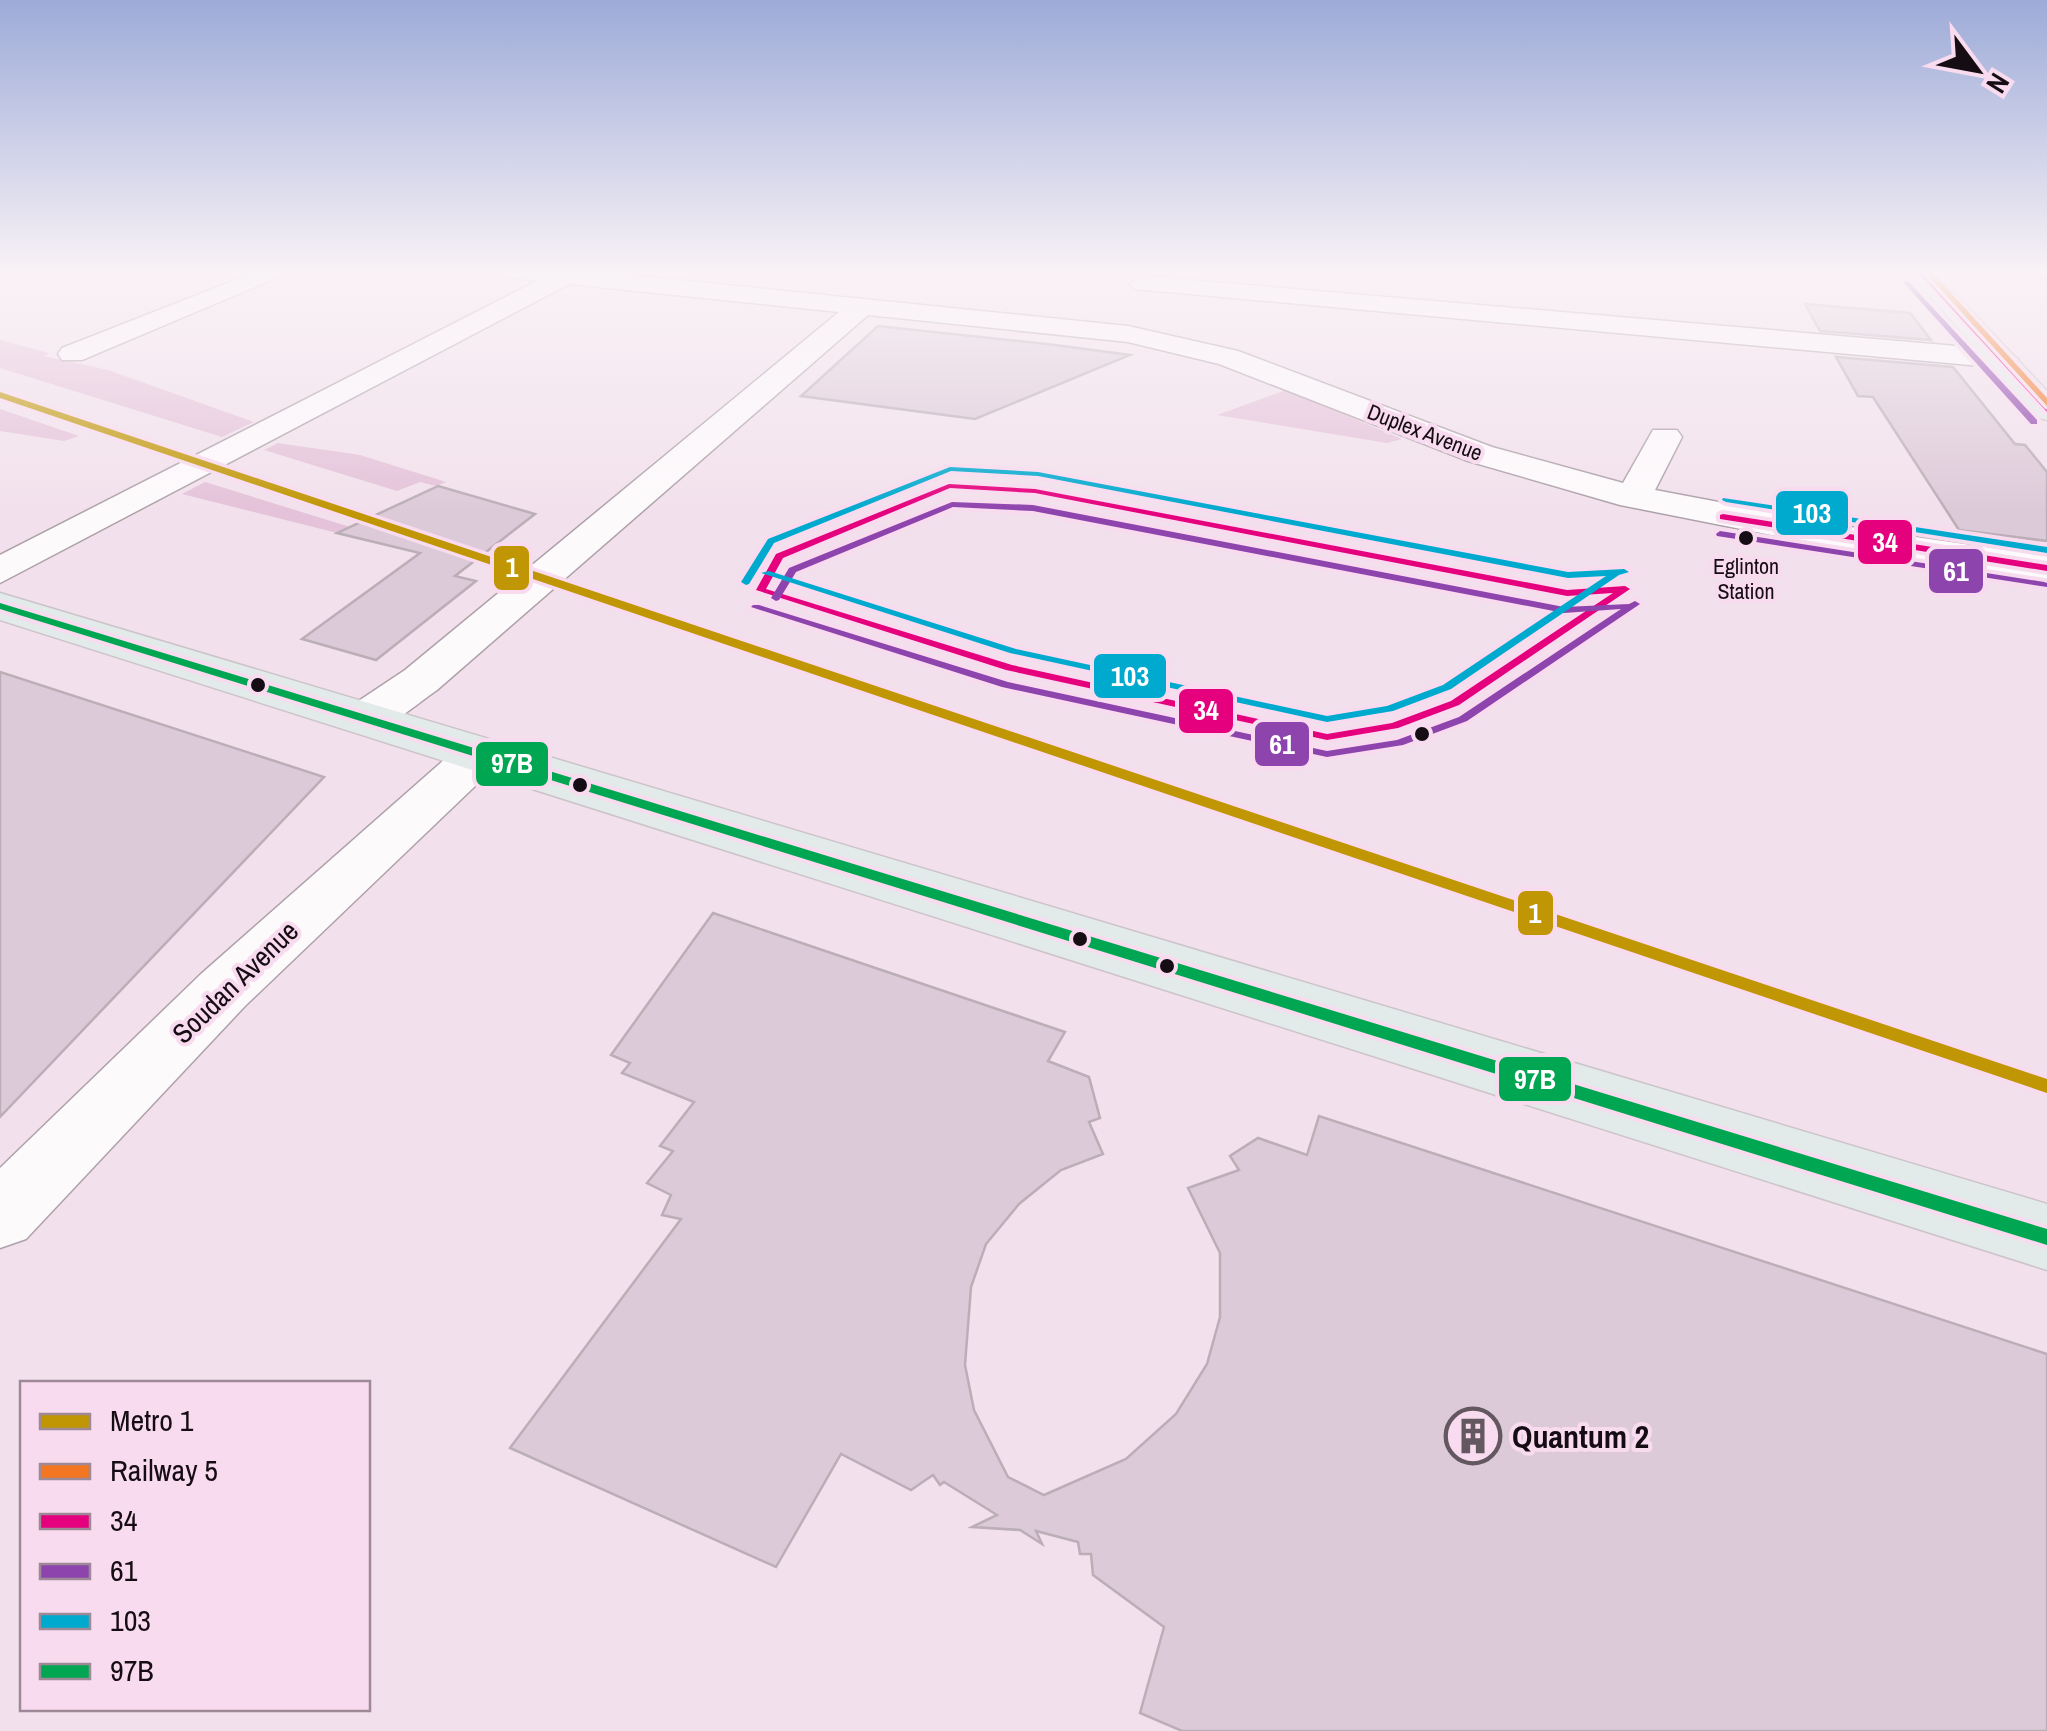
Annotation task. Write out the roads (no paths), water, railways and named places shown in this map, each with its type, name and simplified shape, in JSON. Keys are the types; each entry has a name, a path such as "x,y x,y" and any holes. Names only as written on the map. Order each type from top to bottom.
{"main road":[{"path":"1995,351 2042,398"},
{"path":"3,600 478,756 2047,1237"}],"street":[{"path":"72,354 80,351"},
{"path":"3,600 162,486 421,351"},
{"path":"365,718 421,680 810,351"},
{"name":"Duplex Avenue","path":"1200,351 1228,357 1480,454 1633,497 1795,529 2047,568"},
{"path":"1917,351 2003,359"},
{"path":"1633,497 1665,437"},
{"name":"Soudan Avenue","path":"0,1216 223,990 478,756"}],"metro line":[{"name":"1","path":"0,395 2047,1086"}],"rail line":[{"name":"5","path":"1999,351 2047,403"}],"place":[{"name":"Eglinton Station","path":"1746,538"},
{"name":"Quantum 2","path":"1473,1436"}]}
